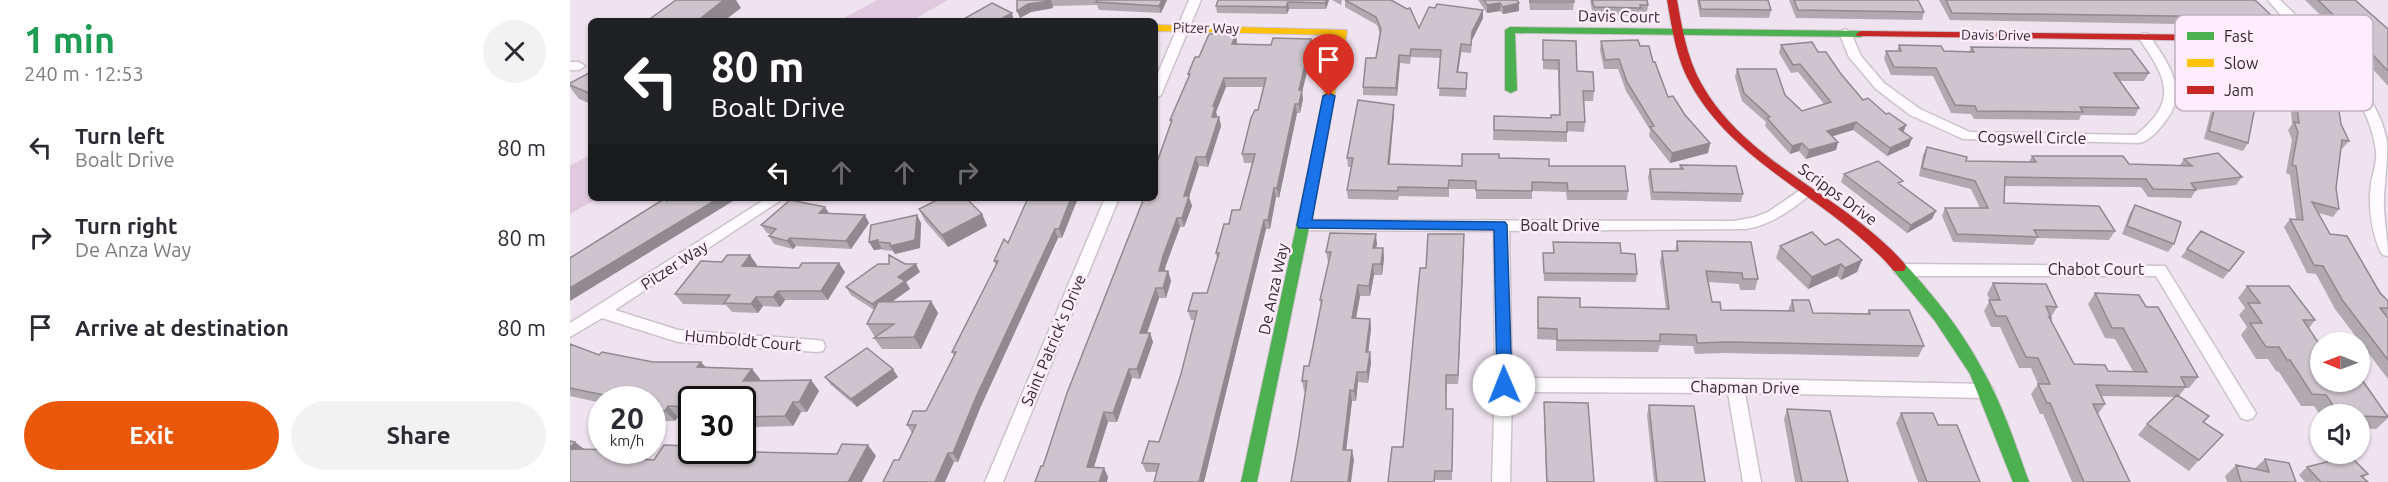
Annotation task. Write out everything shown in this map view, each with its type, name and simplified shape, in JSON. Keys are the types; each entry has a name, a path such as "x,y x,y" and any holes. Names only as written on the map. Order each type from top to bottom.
{"street":[{"path":"1158,88 1195,0"},
{"name":"Scripps Drive","path":"1672,0 1678,33 1690,73 1711,108 1747,146 1866,234 1925,296 1947,325 1985,391 2021,482"},
{"path":"2274,0 2289,15"},
{"name":"Pitzer Way","path":"1158,28 1342,32"},
{"name":"Davis Court","path":"1511,90 1510,30 1678,33"},
{"name":"De Anza Way","path":"1249,482 1304,225 1342,32"},
{"name":"Davis Drive","path":"1678,33 2175,37"},
{"name":"Cogswell Circle","path":"1845,33 1855,57 1880,86 1915,111 1968,136 2139,139 2164,118 2170,105 2172,91 2163,64 2144,37"},
{"path":"2368,111 2376,125 2383,154 2376,207 2379,228 2388,251"},
{"name":"Boalt Drive","path":"1304,225 1734,226 1756,223 1775,216 1806,191"},
{"name":"Pitzer Way","path":"570,331 772,201"},
{"name":"Saint Patrick's Drive","path":"994,482 1111,201"},
{"path":"1501,225 1504,385 1502,482"},
{"name":"Chabot Court","path":"1901,270 2160,270 2247,413"},
{"name":"Humboldt Court","path":"601,312 678,336 817,346"},
{"name":"Chapman Drive","path":"1504,385 1735,386 1985,391"},
{"path":"1735,386 1752,482"}],"shaded area":[{"path":"877,0 948,0 916,18 844,18"},
{"path":"588,156 588,201 593,201 570,214 570,166"}],"building":[{"path":"676,0 724,0 701,18 651,18"},
{"path":"1017,0 1050,1 1028,4 1017,11"},
{"path":"1098,0 1162,0 1159,6 1096,2"},
{"path":"1218,0 1326,0 1325,3 1288,2 1286,7 1216,6"},
{"path":"1345,0 1391,0 1407,9 1410,8 1419,28 1429,7 1435,8 1437,4 1483,10 1472,32 1471,45 1461,44 1457,72 1467,73 1466,89 1438,88 1441,50 1411,49 1410,56 1399,55 1396,88 1363,87 1366,58 1376,58 1381,29 1376,17"},
{"path":"1484,0 1517,0 1519,3 1503,7 1500,3 1487,5"},
{"path":"1530,0 1574,0 1574,2 1530,2"},
{"path":"1592,0 1647,0 1648,5 1640,5 1641,8 1594,7"},
{"path":"1699,0 1768,0 1771,10 1701,9"},
{"path":"1794,0 1918,0 1924,12 1798,10"},
{"path":"1946,0 2255,0 2271,15 2175,16 1952,13"},
{"path":"2318,0 2355,0 2372,15 2333,15"},
{"path":"992,3 1012,13 1003,18 965,18"},
{"path":"2373,16 2388,29 2388,71 2373,55"},
{"path":"1209,34 1236,34 1232,44 1271,45 1273,38 1311,39 1299,90 1302,90 1299,104 1295,104 1268,220 1264,220 1199,482 1154,482 1159,464 1142,463 1149,441 1159,442 1181,374 1197,311 1188,311 1193,293 1207,293 1219,253 1216,253 1224,224 1229,224 1232,210 1240,210 1255,154 1242,154 1251,118 1255,110 1258,110 1266,78 1224,78 1213,106 1215,106 1212,117 1219,117 1206,157 1196,157 1184,196 1189,196 1182,218 1177,218 1163,256 1159,271 1168,271 1163,288 1156,288 1140,333 1150,333 1137,369 1129,369 1113,413 1104,412 1087,467 1104,468 1099,482 1035,482 1043,466 1067,393 1143,201 1158,201 1158,160 1172,120 1170,120 1190,74 1188,74 1195,57 1199,57"},
{"path":"1543,40 1576,41 1577,71 1593,72 1594,91 1583,91 1585,122 1567,122 1567,132 1494,130 1494,116 1551,118 1551,115 1560,115 1559,60 1543,60"},
{"path":"1638,40 1640,46 1649,46 1653,62 1655,62 1668,97 1673,96 1685,115 1710,143 1672,153 1650,127 1654,126 1627,82 1619,59 1605,60 1601,41"},
{"path":"1812,42 1818,52 1826,52 1863,100 1868,98 1886,114 1889,113 1906,125 1899,129 1912,138 1890,148 1856,122 1827,131 1838,142 1809,150 1802,143 1792,146 1767,118 1770,117 1744,93 1737,69 1776,69 1785,95 1802,111 1831,102 1800,64 1793,65 1781,45"},
{"path":"1899,45 1941,46 1944,51 1974,52 1971,47 2131,49 2149,73 2114,73 2139,108 2080,107 2083,112 1977,111 1975,106 1955,105 1936,68 1894,67 1886,51 1901,51"},
{"path":"588,74 588,93 570,85"},
{"path":"1358,100 1394,105 1388,164 1462,166 1462,154 1499,154 1499,158 1549,159 1549,166 1625,166 1628,191 1568,191 1567,183 1532,182 1532,191 1476,190 1476,181 1449,180 1448,188 1398,187 1398,191 1347,190 1353,158 1347,158"},
{"path":"2214,111 2254,111 2248,143 2209,131"},
{"path":"2297,111 2339,111 2341,124 2349,141 2342,140 2336,188 2339,209 2312,202 2330,234 2347,236 2380,293 2388,301 2388,308 2380,308 2388,318 2388,360 2370,336 2370,332 2367,332 2343,301 2323,266 2314,265 2290,219 2303,220 2296,166 2292,165 2298,132 2294,122 2299,123"},
{"path":"1927,147 1967,157 1966,161 2036,162 2032,156 2123,156 2129,164 2192,166 2184,159 2218,153 2242,177 2191,183 2196,190 2153,189 2146,179 2005,177 2004,203 2099,206 2115,231 2034,230 2038,237 1957,234 1945,208 1988,208 1975,181 1922,168"},
{"path":"1878,161 1903,181 1898,183 1936,211 1911,225 1844,174"},
{"path":"1680,165 1736,166 1743,194 1653,192 1650,169 1683,169"},
{"path":"661,201 714,201 570,288 570,258"},
{"path":"789,201 825,207 819,213 865,215 846,241 790,238 787,241 769,236 776,229 761,225"},
{"path":"935,201 969,201 982,214 942,235 919,209"},
{"path":"1027,201 1070,201 1059,229 1055,229 976,397 953,453 948,453 935,482 883,482 894,460 899,460 916,425 907,425 913,411 926,411 956,352 952,352 998,261 994,261 1004,239 1008,243"},
{"path":"2135,205 2181,222 2174,244 2127,226"},
{"path":"917,215 915,240 890,246 890,243 878,242 878,240 869,242 871,225"},
{"path":"2201,231 2244,252 2229,271 2187,249"},
{"path":"1812,232 1825,245 1838,239 1862,260 1845,268 1841,264 1812,277 1780,246"},
{"path":"1330,233 1376,234 1373,248 1383,248 1381,264 1373,264 1369,286 1358,285 1352,318 1370,319 1366,352 1370,352 1367,372 1357,372 1354,391 1350,390 1343,450 1352,450 1348,482 1291,482 1307,381 1302,381 1304,366 1309,366 1322,300 1320,300 1331,252 1326,252"},
{"path":"1428,234 1464,234 1458,375 1446,375 1446,409 1453,409 1452,471 1435,471 1434,482 1388,482 1392,447 1403,447 1420,268 1426,268"},
{"path":"1677,241 1751,242 1758,279 1743,279 1742,273 1706,271 1712,302 1720,302 1721,310 1794,311 1792,300 1809,300 1813,313 1870,314 1869,310 1909,310 1924,346 1697,343 1696,335 1660,334 1660,341 1557,340 1557,329 1538,328 1538,297 1580,298 1580,307 1669,309 1662,251 1678,251"},
{"path":"1553,242 1620,243 1621,253 1635,254 1637,274 1544,273 1543,253 1554,253"},
{"path":"727,255 750,255 742,266 799,268 802,263 839,263 821,291 778,291 773,297 756,297 751,304 724,303 730,295 675,294 701,261 722,262"},
{"path":"889,255 905,264 916,264 898,277 905,281 872,304 846,287 878,264 889,264"},
{"path":"1993,283 2046,284 2057,307 2046,306 2051,318 2049,317 2074,364 2105,365 2108,371 2147,372 2123,328 2112,328 2095,293 2139,295 2146,307 2158,307 2198,377 2181,377 2186,387 2096,385 2105,404 2093,404 2130,482 2084,482 2050,403 2047,403 2038,384 2050,384 2038,358 2026,357 2006,316 1996,316 1989,300 2000,300"},
{"path":"2247,286 2289,286 2315,320 2303,320 2311,332 2310,391 2279,347 2266,347 2250,323 2262,323 2248,303 2260,303"},
{"path":"931,301 914,337 874,338 894,324 867,324 878,302"},
{"path":"570,344 599,355 602,352 653,362 701,362 697,367 752,369 743,381 811,380 799,402 793,402 785,416 756,417 756,386 678,386 678,406 668,406 666,409 666,386 588,386 588,392 570,388"},
{"path":"867,348 893,369 851,399 825,377"},
{"path":"2370,391 2388,417 2370,416 2370,404 2332,404 2326,395 2311,392"},
{"path":"2177,395 2209,416 2203,422 2223,435 2199,460 2147,424"},
{"path":"1544,402 1588,403 1594,482 1547,482"},
{"path":"1649,405 1694,406 1705,482 1657,482"},
{"path":"1787,409 1830,411 1848,482 1802,482"},
{"path":"1901,413 1933,413 1938,425 1957,425 1980,482 1927,482"},
{"path":"842,444 868,445 848,482 570,482 570,449 588,449 588,464 666,464 666,445 678,446 678,464 756,464 756,452 837,454"},
{"path":"2265,459 2289,463 2296,482 2241,482 2236,465 2269,472"},
{"path":"2319,464 2358,464 2368,474 2361,476 2368,482 2321,482 2307,467"}],"traffic: fast":[{"path":"1511,90 1510,30 1861,34"},
{"path":"1249,482 1319,149"},
{"path":"1899,267 1940,317 1976,371 2021,482"}],"traffic: slow":[{"path":"1158,28 1342,32 1319,149"}],"traffic: jam":[{"path":"1672,0 1687,64 1696,84 1712,108 1749,147 1860,228 1899,267"},
{"path":"1861,34 2175,37"}],"route":[{"path":"1329,96 1304,225 1501,225 1504,385"}]}
